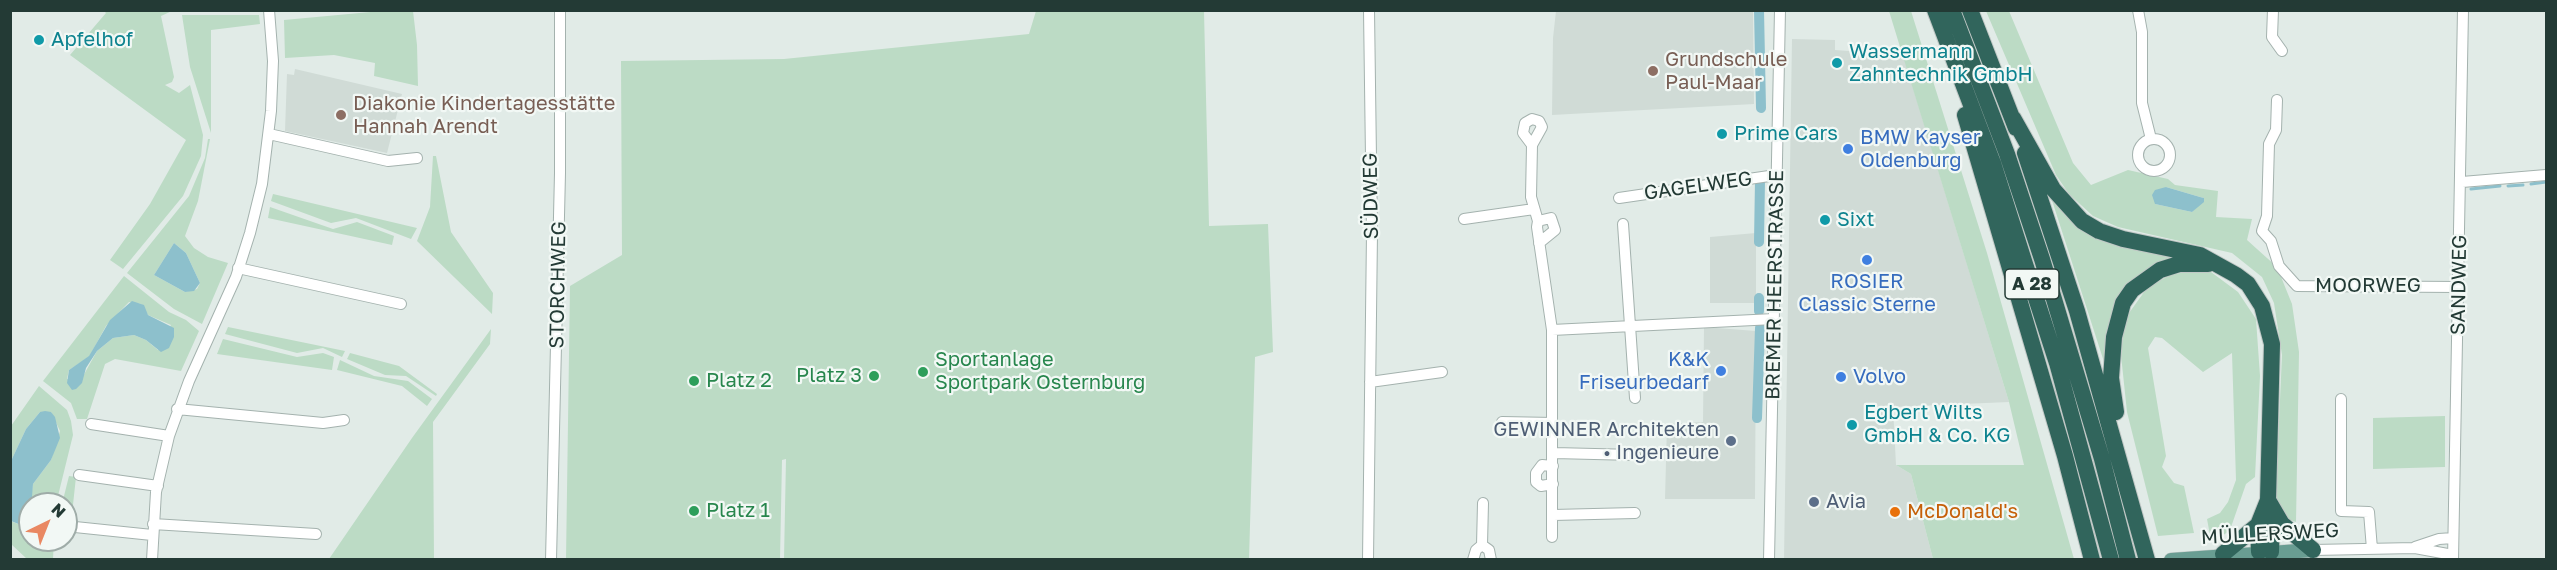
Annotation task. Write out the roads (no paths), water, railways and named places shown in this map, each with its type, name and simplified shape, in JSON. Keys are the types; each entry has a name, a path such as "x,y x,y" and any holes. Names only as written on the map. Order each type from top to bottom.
{"highway":[{"name":"A 28","path":"1935,10 1993,163 2025,264 2111,560"},
{"name":"A 28","path":"1952,10 2007,154 2042,259 2128,560"},
{"path":"1970,10 2013,118 2077,311 2119,450 2147,560"},
{"path":"1950,47 1967,126 2092,560"},
{"path":"2013,118 2053,189 2082,220 2099,231 2123,239 2200,255 2236,275 2252,290 2262,306 2270,330 2272,367 2270,506 2265,552"},
{"path":"2119,450 2111,378 2114,337 2123,303 2132,290 2160,270 2179,264 2218,265"},
{"path":"2223,554 2258,525 2270,506"},
{"path":"2270,506 2282,524 2313,550"},
{"path":"2258,525 2265,552"}],"main road":[{"name":"MÜLLERSWEG","path":"2171,560 2223,554 2313,550"}],"street":[{"path":"152,560 152,535 158,486 169,436 177,409 238,268 262,184 269,134 273,61 269,10"},
{"name":"STORCHWEG","path":"550,560 560,213 560,10"},
{"name":"SÜDWEG","path":"1368,560 1372,233 1369,10"},
{"name":"BREMER HEERSTRASSE","path":"1769,560 1780,10"},
{"path":"2138,10 2142,32 2142,103 2151,139"},
{"path":"2273,10 2272,37 2282,51"},
{"name":"SANDWEG","path":"2453,557 2462,182 2463,10"},
{"name":"MOORWEG","path":"2277,100 2276,130 2269,144 2267,216 2262,231 2271,241 2279,266 2297,286 2460,287"},
{"path":"269,134 388,161 417,158"},
{"path":"1532,145 1534,209 1538,221 1539,243 1552,330 1554,453 1552,537"},
{"name":"GAGELWEG","path":"1619,198 1776,174"},
{"path":"2462,182 2547,175"},
{"path":"1464,219 1534,209"},
{"path":"1538,221 1551,218 1555,223 1555,230 1539,243"},
{"path":"1623,224 1635,398"},
{"path":"238,268 401,304"},
{"path":"1552,330 1774,319"},
{"path":"1370,382 1442,372"},
{"name":"MÜLLERSWEG","path":"2340,399 2341,511 2369,512 2372,549"},
{"path":"177,409 323,423 344,420"},
{"path":"1502,422 1552,423"},
{"path":"91,424 169,436"},
{"path":"1554,453 1635,455"},
{"path":"1553,466 1542,465 1536,473 1536,482 1541,486 1553,484"},
{"path":"79,475 158,486"},
{"path":"1473,560 1476,550 1482,545 1483,503"},
{"path":"1553,514 1635,513"},
{"path":"153,524 316,534"},
{"path":"78,527 152,535"},
{"name":"MÜLLERSWEG","path":"2415,548 2439,539 2453,538"},
{"path":"1482,545 1489,550 1491,560"},
{"name":"MÜLLERSWEG","path":"2313,550 2415,548 2453,557"}],"water":[{"path":"2166,187 2204,198 2204,202 2192,212 2155,204 2152,195 2155,190"},
{"path":"174,243 186,253 200,283 194,291 185,292 154,275"},
{"path":"132,301 144,305 148,315 174,328 174,337 169,348 161,352 146,340 134,335 113,338 97,351 86,368 82,383 72,390 67,383 69,370 89,356 110,320"},
{"path":"40,412 51,412 55,417 60,438 51,460 33,484 32,492 18,492 18,524 11,521 11,461 26,429"}],"waterway":[{"path":"1759,10 1761,108"},
{"path":"1759,242 1760,180"},
{"path":"2531,184 2546,182"},
{"path":"2508,186 2523,185"},
{"path":"2471,189 2500,186"},
{"path":"1759,298 1759,311"},
{"path":"1757,418 1760,328"}],"place":[{"name":"Apfelhof","path":"39,40"},
{"name":"Wassermann Zahntechnik GmbH","path":"1837,63"},
{"name":"Grundschule Paul-Maar","path":"1653,71"},
{"name":"Diakonie Kindertagesstätte Hannah Arendt","path":"341,115"},
{"name":"Prime Cars","path":"1722,134"},
{"name":"BMW Kayser Oldenburg","path":"1848,149"},
{"name":"Sixt","path":"1825,220"},
{"name":"ROSIER Classic Sterne","path":"1867,260"},
{"name":"K&K Friseurbedarf","path":"1721,371"},
{"name":"Sportanlage Sportpark Osternburg","path":"923,372"},
{"name":"Platz 3","path":"874,376"},
{"name":"Volvo","path":"1841,377"},
{"name":"Platz 2","path":"694,381"},
{"name":"Egbert Wilts GmbH & Co. KG","path":"1852,425"},
{"name":"GEWINNER Architekten • Ingenieure","path":"1731,441"},
{"name":"Avia","path":"1814,502"},
{"name":"Platz 1","path":"694,511"},
{"name":"McDonald's","path":"1895,512"}]}
